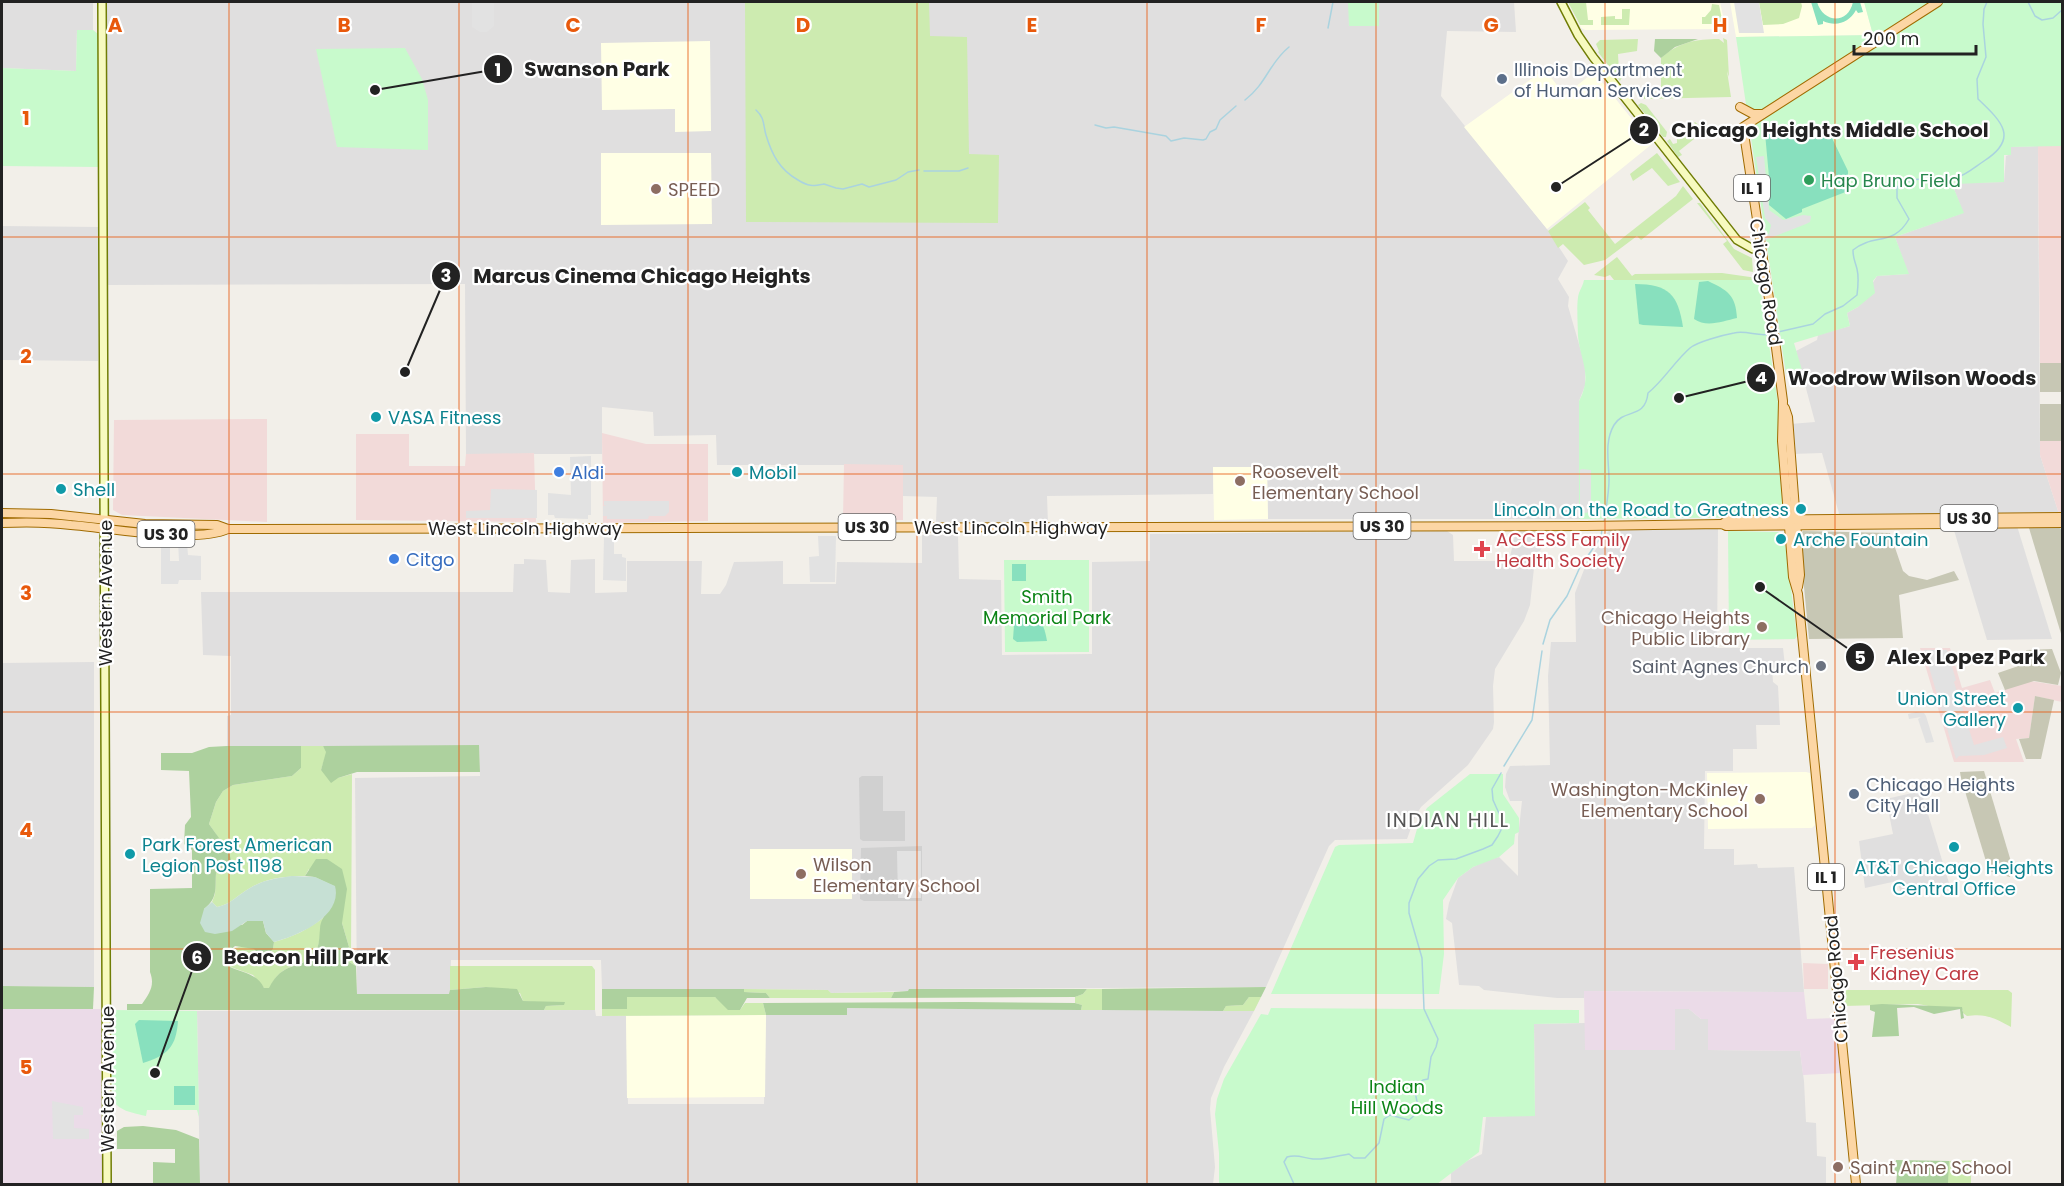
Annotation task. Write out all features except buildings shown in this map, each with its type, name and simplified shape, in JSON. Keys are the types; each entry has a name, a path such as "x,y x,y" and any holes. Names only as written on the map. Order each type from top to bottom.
{"main road":[{"name":"Western Avenue","path":"102,2 107,1185"},
{"path":"1561,2 1578,35 1593,57 1737,240 1753,249 1761,249"},
{"name":"IL 1","path":"1763,114 1938,2"},
{"path":"1740,106 1753,114 1763,114"},
{"name":"Chicago Road","path":"1763,114 1743,127 1783,401 1788,417 1792,523 1800,575 1798,594 1856,1185"},
{"name":"US 30","path":"2,513 44,513 104,519"},
{"name":"US 30","path":"1792,523 2062,517"},
{"name":"West Lincoln Highway","path":"104,519 144,524 217,525 228,529 1608,525 1722,524 1728,520 1792,523"},
{"name":"US 30","path":"2,523 46,523 104,529"},
{"name":"US 30","path":"1792,523 2062,523"},
{"name":"West Lincoln Highway","path":"104,529 218,534 228,529"}],"shaded area":[{"path":"2,2 93,2 93,30 77,30 76,71 2,68"},
{"path":"107,2 1514,2 1516,32 1447,31 1441,96 1547,229 1568,261 1558,279 1569,297 1568,306 1585,365 1585,386 1579,401 1579,519 1268,519 1267,467 1213,467 1213,494 1047,496 1048,524 936,522 937,497 903,496 903,465 717,465 716,435 654,436 653,412 602,407 602,454 466,454 465,284 107,285"},
{"path":"472,2 494,2 494,26 487,32 480,32 472,27"},
{"path":"1569,2 1720,2 1725,25 1720,29 1585,30 1581,28"},
{"path":"1730,2 1864,2 1873,35 1736,37"},
{"path":"1734,2 1759,2 1764,33 1739,33"},
{"path":"710,41 711,131 675,132 675,109 602,110 601,43"},
{"path":"1594,72 1652,144 1547,229 1464,127 1538,74 1549,75 1565,95"},
{"path":"2038,146 2040,455 2059,514 1840,517 1822,453 1792,454 1790,424 1815,422 1796,351 1817,340 1818,335 1850,326 1847,313 1858,307 1877,276 1908,274 1895,237 1963,213 1954,189 1955,185 2004,182 2006,156 2011,154 2011,147"},
{"path":"2038,146 2062,146 2062,363 2040,363"},
{"name":"SPEED","path":"601,153 711,153 712,224 601,225"},
{"name":"Hap Bruno Field","path":"1764,156 1769,210 1783,220 1803,215 1811,216 1810,222 1765,240 1764,234 1769,234 1771,225 1765,218 1756,157"},
{"path":"2,226 99,227 98,361 2,360"},
{"path":"2040,363 2062,363 2062,392 2040,392"},
{"path":"2040,404 2062,404 2062,441 2040,441"},
{"path":"267,419 267,522 122,515 113,510 114,420"},
{"path":"602,433 646,444 708,444 708,521 603,523"},
{"path":"356,434 409,434 409,466 465,466 466,454 534,453 536,522 356,520"},
{"path":"2040,441 2062,441 2062,514 2059,514 2040,455"},
{"path":"591,456 591,515 588,515 588,519 555,518 554,515 548,515 548,493 571,495 570,457"},
{"path":"844,464 903,465 903,520 843,520"},
{"name":"Roosevelt Elementary School","path":"1213,467 1267,467 1268,519 1214,520"},
{"path":"1580,470 1591,470 1591,511 1586,513 1580,511"},
{"path":"491,489 537,490 537,518 466,518 466,511 490,510"},
{"path":"604,501 669,501 669,512 665,516 649,516 648,519 607,519 607,516 603,516 603,506 606,506"},
{"path":"2017,526 2052,639 1987,640 1953,527"},
{"path":"2059,526 2062,531 2062,637 2029,528"},
{"path":"1718,528 1717,648 1783,648 1785,666 1772,668 1773,682 1778,686 1780,725 1756,725 1757,749 1733,749 1733,771 1705,771 1704,849 1734,849 1734,865 1757,864 1758,868 1794,867 1804,992 1585,991 1584,998 1557,998 1459,985 1452,923 1446,919 1449,903 1458,878 1488,860 1499,857 1518,876 1518,837 1522,801 1510,801 1505,787 1506,774 1510,766 1550,765 1548,676 1551,642 1576,642 1575,593 1587,562 1610,529"},
{"path":"1447,531 1453,535 1454,561 1509,561 1516,531 1546,532 1546,541 1538,554 1534,568 1530,605 1524,621 1495,669 1493,729 1468,765 1421,807 1407,839 1335,840 1329,846 1266,987 909,989 909,991 831,993 828,990 602,989 601,960 451,960 450,994 357,994 355,778 480,776 479,746 227,746 227,716 231,715 231,656 203,655 201,592 513,592 514,564 524,564 524,559 546,560 548,592 570,593 571,560 595,559 595,593 627,592 627,561 702,561 701,594 720,594 726,585 734,562 783,561 783,584 836,584 837,562 922,563 922,535 958,535 959,579 1001,580 1002,655 1092,654 1092,562 1150,561 1150,534"},
{"path":"1803,531 1890,533 1903,571 1909,576 1927,580 1954,571 1959,580 1899,595 1903,638 1809,639 1799,535"},
{"path":"818,536 836,536 835,582 810,582 809,557 819,556"},
{"path":"604,537 614,539 614,554 622,554 622,557 626,558 626,581 603,580"},
{"path":"161,541 170,541 170,561 179,561 178,541 187,543 188,555 201,556 201,580 179,580 178,584 161,584"},
{"path":"1920,648 1950,648 1962,688 1990,680 1995,693 2030,681 2062,686 2062,702 2035,696 2029,738 2016,739 2024,762 1954,762"},
{"path":"2052,649 2061,673 2058,685 2034,681 2005,690 1998,673 2030,662 2026,650"},
{"path":"1924,650 1947,650 1956,680 1954,682 1974,745 2003,737 2007,748 1984,755 1959,756 1956,759"},
{"path":"94,662 94,987 2,986 2,663"},
{"path":"2035,696 2054,700 2041,759 2026,759 2019,739 2029,738"},
{"path":"1924,713 1926,716 1934,742 1926,743 1918,719 1921,717 1909,719 1908,714"},
{"path":"1984,771 2012,865 2010,877 1989,871 1960,772"},
{"name":"Washington-McKinley Elementary School","path":"1707,773 1810,773 1815,825 1812,828 1708,829"},
{"path":"883,776 883,811 905,811 905,841 863,841 860,839 859,778"},
{"path":"1921,791 1949,883 1901,893 1897,881 1865,888 1859,841 1893,834 1886,799"},
{"path":"922,846 922,901 864,901 860,899 861,848"},
{"name":"Wilson Elementary School","path":"750,849 852,849 852,899 750,899"},
{"path":"897,851 921,851 921,898 898,898"},
{"path":"292,876 315,877 335,886 336,897 332,907 325,916 306,930 274,942 266,933 263,921 247,921 232,931 215,934 205,932 200,923 204,909 212,902 217,907 222,906 260,883"},
{"path":"1803,963 1828,964 1828,989 1804,989"},
{"path":"1584,991 1804,992 1807,1019 1836,1018 1841,1073 1803,1075 1800,1051 1708,1050 1708,1019 1701,1019 1689,1009 1675,1009 1675,1050 1585,1050"},
{"path":"847,1008 1254,1011 1224,1067 1211,1098 1215,1167 1213,1184 200,1184 197,1011 595,1010 596,1016 626,1016 628,1104 764,1104 766,1015 846,1015"},
{"path":"2,1009 101,1009 102,1184 2,1184"},
{"path":"1675,1009 1689,1009 1701,1019 1708,1019 1709,1050 1800,1051 1806,1122 1816,1123 1817,1156 1826,1157 1826,1184 1451,1184 1451,1173 1467,1161 1482,1154 1486,1117 1535,1115 1534,1024 1585,1023 1586,1050 1675,1050"},
{"path":"766,1015 765,1097 627,1098 626,1016"},
{"path":"52,1101 83,1107 83,1115 74,1115 74,1128 89,1129 89,1139 53,1139"}],"green space":[{"path":"745,2 929,2 930,36 967,37 969,154 999,155 998,223 746,222"},
{"path":"1348,2 1379,2 1379,26 1349,26"},
{"path":"1568,2 1586,2 1588,20 1593,20 1593,25 1580,25"},
{"path":"1759,2 1801,2 1802,6 1799,18 1783,24 1763,25"},
{"path":"1811,2 1817,2 1824,14 1835,18 1846,15 1853,2 1860,2 1863,12 1858,13 1856,10 1842,23 1833,24 1823,21 1823,24 1818,25"},
{"path":"1864,2 2062,2 2062,146 2011,147 2011,155 2004,155 2004,182 1955,184 1954,189 1964,213 1895,237 1909,274 1877,276 1873,281 1875,293 1847,313 1850,326 1794,343 1802,370 1786,374 1736,37 1873,35"},
{"path":"1712,4 1719,5 1723,24 1702,24 1702,17 1705,17 1711,10"},
{"path":"1622,9 1630,9 1629,25 1601,25 1601,17 1615,16 1615,19 1622,19"},
{"path":"77,30 93,30 98,34 98,167 2,166 2,68 76,71"},
{"path":"1723,38 1727,40 1729,77 1727,71 1731,97 1644,99 1642,87 1649,86 1650,94 1661,93 1661,58 1681,45 1719,39 1724,43"},
{"path":"1638,39 1637,51 1618,54 1619,72 1622,77 1620,81 1598,52 1596,44 1600,40"},
{"path":"1655,39 1698,39 1675,47 1661,58 1654,51"},
{"path":"405,48 422,79 428,100 428,150 337,147 316,49"},
{"path":"1641,103 1646,105 1667,132 1666,137 1663,137 1638,105"},
{"path":"1695,122 1702,128 1699,135 1679,151 1682,155 1678,157 1667,141 1670,139 1673,144 1677,143 1677,138 1685,128 1683,135 1689,139 1696,133 1698,126"},
{"name":"Hap Bruno Field","path":"1800,130 1832,138 1848,171 1848,191 1802,209 1802,212 1786,219 1769,205 1770,188 1765,133"},
{"path":"1657,153 1680,182 1668,186 1652,168 1633,181 1630,174"},
{"path":"1683,186 1693,199 1641,240 1637,236 1605,260 1584,265 1563,244 1558,248 1548,231 1585,202 1590,208 1588,210 1615,244 1676,196"},
{"path":"1697,203 1700,203 1734,249 1752,258 1753,272 1743,270 1723,244 1727,241"},
{"path":"1617,257 1632,276 1635,274 1722,273 1757,278 1760,288 1614,280 1610,275 1605,277 1594,275"},
{"path":"1584,280 1759,280 1778,403 1783,508 1779,517 1579,519 1579,401 1585,383 1585,368 1579,345 1577,308"},
{"path":"1708,281 1729,294 1735,304 1737,318 1710,323 1694,319 1699,282"},
{"path":"1635,284 1656,286 1670,294 1675,299 1683,327 1639,324"},
{"path":"1728,531 1778,532 1784,535 1797,636 1795,639 1729,640"},
{"name":"Smith Memorial Park","path":"1004,560 1089,560 1089,652 1005,652"},
{"path":"1012,564 1026,564 1026,581 1012,581"},
{"path":"1015,612 1038,619 1044,627 1047,641 1017,642 1013,639"},
{"path":"479,745 480,772 357,772 338,778 331,783 321,770 326,752 323,746"},
{"path":"301,746 323,746 327,752 321,770 338,778 352,774 351,958 356,966 344,959 344,953 349,947 342,923 309,869 305,876 277,878 263,882 222,906 217,907 212,902 215,894 216,872 226,868 216,834 209,824 216,802 223,791 233,785 292,776 301,768"},
{"path":"301,746 301,768 292,776 233,785 223,791 216,802 209,824 229,852 232,864 216,873 214,897 204,909 242,925 247,921 263,921 266,933 274,942 273,949 263,958 254,949 235,946 228,952 228,966 253,976 264,988 269,988 274,979 285,969 308,960 313,955 318,946 323,917 335,893 334,886 315,877 305,876 316,859 327,859 342,869 347,889 342,923 349,947 344,953 344,959 356,966 357,994 449,994 450,990 486,987 517,989 523,1001 565,1002 564,1005 546,1006 544,1010 127,1010 127,1004 142,1004 152,985 150,889 192,888 192,850 184,844 185,825 191,817 189,771 161,770 161,753 192,753 209,747"},
{"path":"1470,774 1503,774 1503,794 1519,818 1519,832 1515,834 1514,844 1499,857 1473,867 1458,878 1443,900 1444,954 1439,994 1271,994 1335,847 1413,843 1419,822 1427,808"},
{"path":"323,918 314,954 309,959 280,973 270,988 264,988 253,975 228,966 228,952 233,949 247,947 267,953 273,949 274,942 300,933"},
{"path":"450,966 592,966 595,970 595,1010 544,1010 546,1006 564,1005 523,1001 520,993 486,987 450,990"},
{"path":"2,986 94,987 93,1009 2,1009"},
{"path":"1266,987 1261,997 1249,997 1243,1005 1226,1006 1223,1011 1102,1010 1102,989"},
{"path":"602,989 744,989 744,992 766,993 770,998 747,998 740,1010 728,1010 715,997 627,997 627,1009 602,1009"},
{"path":"744,989 828,990 831,993 894,992 891,998 770,998 766,993 744,992"},
{"path":"909,989 1087,989 1083,994 1075,997 891,998 894,992"},
{"path":"1087,989 1102,989 1102,1010 1081,1010 1082,1005 1075,1003 1075,997 1083,994"},
{"path":"1847,990 2008,990 2012,993 2011,1027 1990,1017 1967,1016 1963,1010 1953,1007 1918,1004 1844,1006 1843,992"},
{"path":"626,997 715,997 740,1010 745,1003 763,1003 766,1015 602,1016 602,1009 626,1009"},
{"path":"1249,997 1261,997 1254,1011 1223,1011 1226,1006 1243,1005"},
{"path":"763,1003 1075,1003 1082,1005 1081,1010 847,1008 847,1015 766,1015"},
{"path":"1870,1005 1962,1007 1964,1018 1961,1019 1960,1009 1934,1014 1914,1007 1897,1008 1899,1036 1872,1037 1875,1012 1870,1010"},
{"name":"Indian Hill Woods","path":"1271,1008 1579,1010 1579,1023 1534,1024 1535,1116 1483,1117 1479,1152 1437,1184 1219,1184 1215,1114 1217,1099 1224,1079 1261,1014 1268,1015"},
{"path":"112,1010 197,1011 199,1117 197,1110 147,1110 146,1116 126,1111 114,1102 112,1097"},
{"path":"139,1020 178,1021 173,1044 169,1049 159,1057 143,1063 135,1024"},
{"path":"174,1086 195,1086 195,1105 174,1105"},
{"path":"143,1126 176,1130 199,1139 200,1184 153,1184 153,1162 175,1163 175,1149 117,1149 117,1131 124,1127"},
{"path":"1896,1160 1949,1161 1948,1183 1896,1184 1897,1173 1894,1171"},
{"path":"1980,1160 1971,1161 1971,1184 1946,1184 1949,1161"}],"waterway":[{"path":"1328,28 1333,2"},
{"path":"1778,332 1813,324 1857,295 1858,275 1853,250 1868,242 1890,237 1903,228 1909,219 1897,198 1897,187 1912,180 1940,181 1960,177 1995,153 2001,145 2004,137 2003,130 1994,115 1978,99 1977,79 1986,57 1983,24 1987,2"},
{"path":"1993,2 2014,2"},
{"path":"2028,2 2035,16 2042,20 2053,18 2062,10"},
{"path":"1245,100 1289,47"},
{"path":"1095,125 1166,136 1171,141 1184,138 1203,140 1236,106"},
{"path":"756,110 762,119 768,142 777,161 786,172 805,184 824,184 843,189 862,184 869,187 896,180 908,172 919,170"},
{"path":"924,171 959,171 968,168"},
{"path":"1604,522 1609,485 1608,445 1611,432 1618,420 1639,411 1648,393 1693,346 1734,333 1771,334"},
{"path":"1543,644 1550,620 1567,596 1580,567 1601,537 1602,529"},
{"path":"1504,766 1532,720 1542,651"},
{"path":"1294,1184 1284,1162 1287,1157 1317,1159 1349,1154 1354,1158 1365,1158 1379,1143 1384,1119 1390,1115 1409,1120 1417,1112 1415,1087 1428,1079 1431,1057 1438,1039 1424,1009 1422,958 1409,913 1409,903 1418,879 1429,866 1438,860 1456,859 1492,845 1502,828 1502,820 1493,800 1492,789 1501,773"}],"place":[{"name":"Illinois Department of Human Services","path":"1502,79"},
{"name":"Swanson Park","path":"375,90"},
{"name":"Hap Bruno Field","path":"1809,180"},
{"name":"Chicago Heights Middle School","path":"1556,187"},
{"name":"SPEED","path":"656,189"},
{"name":"Marcus Cinema Chicago Heights","path":"405,372"},
{"name":"Woodrow Wilson Woods","path":"1679,398"},
{"name":"VASA Fitness","path":"376,417"},
{"name":"Aldi","path":"559,472"},
{"name":"Mobil","path":"737,472"},
{"name":"Roosevelt Elementary School","path":"1240,481"},
{"name":"Shell","path":"61,489"},
{"name":"Lincoln on the Road to Greatness","path":"1801,509"},
{"name":"Arche Fountain","path":"1781,539"},
{"name":"ACCESS Family Health Society","path":"1482,549"},
{"name":"Citgo","path":"394,559"},
{"name":"Alex Lopez Park","path":"1760,587"},
{"name":"Chicago Heights Public Library","path":"1762,627"},
{"name":"Saint Agnes Church","path":"1821,666"},
{"name":"Union Street Gallery","path":"2018,708"},
{"name":"Chicago Heights City Hall","path":"1854,794"},
{"name":"Washington-McKinley Elementary School","path":"1760,799"},
{"name":"AT&T Chicago Heights Central Office","path":"1954,847"},
{"name":"Park Forest American Legion Post 1198","path":"130,854"},
{"name":"Wilson Elementary School","path":"801,874"},
{"name":"Fresenius Kidney Care","path":"1856,962"},
{"name":"Beacon Hill Park","path":"155,1073"},
{"name":"Saint Anne School","path":"1838,1167"}],"district":[{"name":"INDIAN HILL","path":"1448,820"}]}
